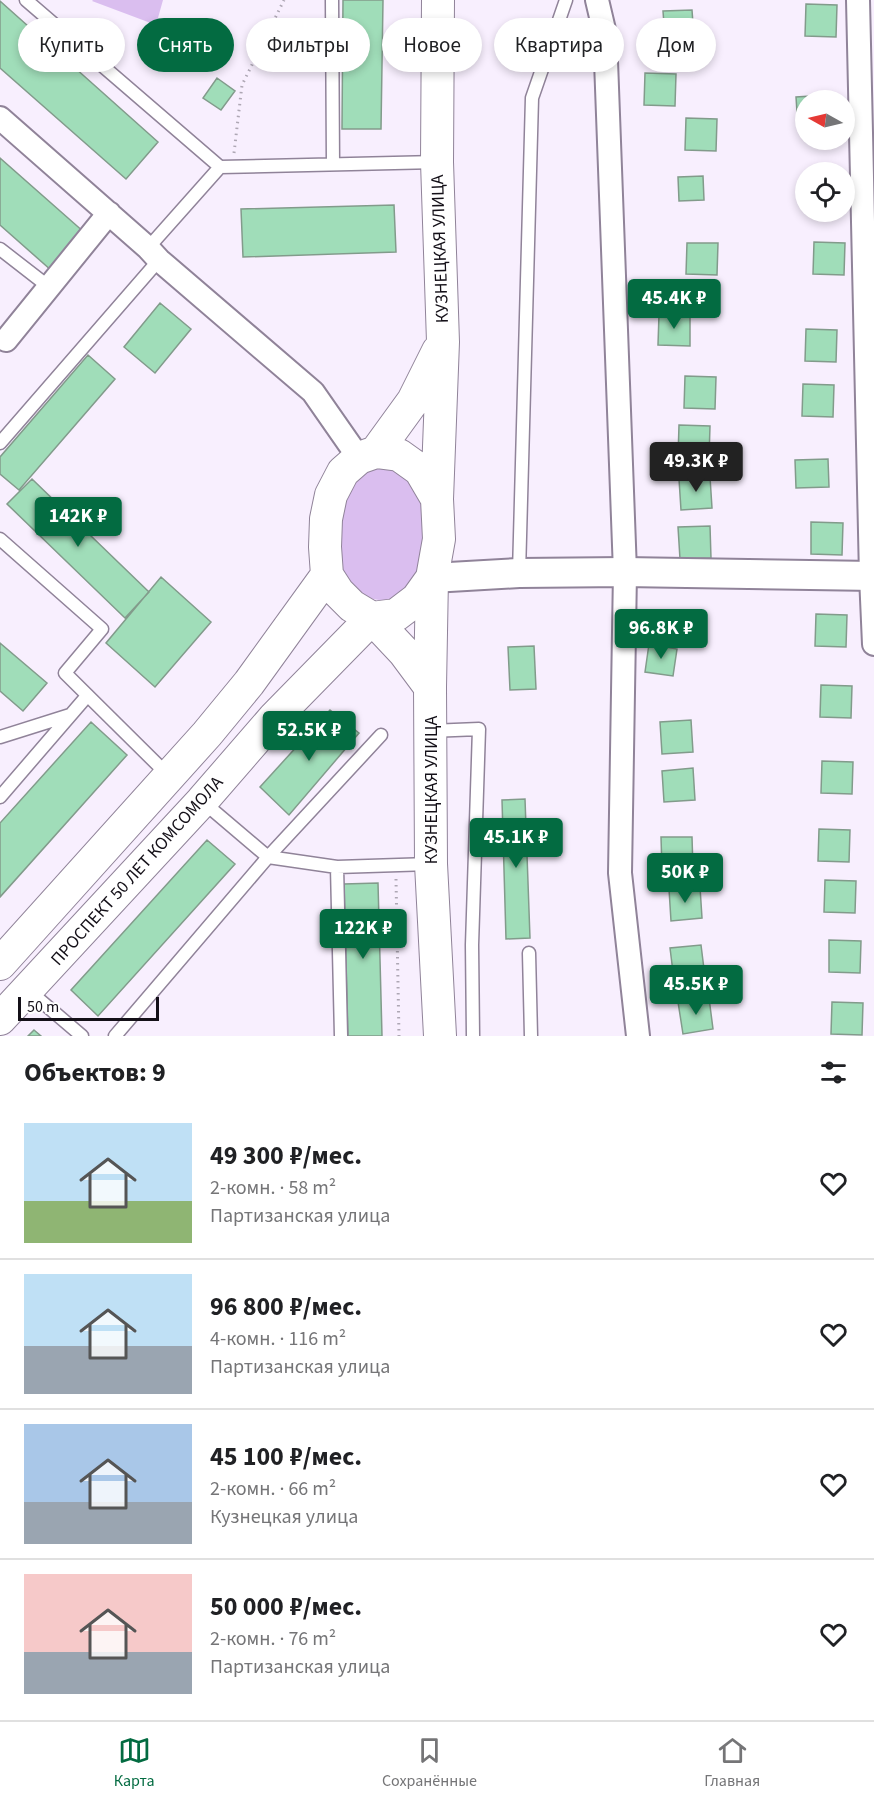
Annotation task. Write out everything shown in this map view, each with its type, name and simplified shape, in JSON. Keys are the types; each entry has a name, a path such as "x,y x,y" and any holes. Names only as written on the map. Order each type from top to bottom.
{"main road":[{"name":"КУЗНЕЦКАЯ УЛИЦА","path":"437,498 443,342 437,162 438,0"},
{"path":"430,687 404,652 372,618 352,606 338,592 327,575 326,519 331,495 343,472 368,455 413,401 443,342"},
{"path":"368,455 399,455 420,470 437,498 440,540 432,578 417,599 396,615 372,618"},
{"path":"0,964 207,734 249,683 327,575"},
{"name":"КУЗНЕЦКАЯ УЛИЦА","path":"432,578 431,864 440,1036"},
{"name":"ПРОСПЕКТ 50 ЛЕТ КОМСОМОЛА","path":"0,1019 202,801 274,718 372,618"}],"street":[{"path":"597,0 605,34 625,572 620,873 638,1036"},
{"path":"858,0 874,644"},
{"path":"0,118 313,392 368,455"},
{"path":"2,341 109,213"},
{"path":"432,578 519,573 625,572 872,576"}],"lane":[{"path":"26,0 220,167 437,162"},
{"path":"332,0 333,164"},
{"path":"519,573 532,98 566,0"},
{"path":"0,443 153,254 220,167"},
{"path":"0,249 49,287"},
{"path":"0,540 102,629 65,673 169,776"},
{"path":"0,797 87,696"},
{"path":"0,736 71,715"},
{"path":"430,731 479,729 472,945 473,1036"},
{"path":"115,1036 268,857 381,735"},
{"path":"202,801 268,857 337,867 431,864"},
{"path":"337,867 340,1036"},
{"path":"529,953 531,1036"},
{"path":"28,989 82,1036"}],"path":[{"path":"233,167 242,86 284,0"},
{"path":"396,864 399,1036"}],"shaded area":[{"path":"163,0 158,18 137,18 92,1"},
{"path":"374,467 389,467 411,480 423,506 425,533 419,574 396,600 373,599 363,594 345,575 340,562 340,512 354,479"}],"building":[{"path":"343,0 383,0 381,129 342,129 342,72 370,72 370,18 343,18"},
{"path":"0,1 19,18 18,72 80,72 158,142 126,179 0,68"},
{"path":"806,4 837,5 836,37 805,36"},
{"path":"692,10 693,18 664,18 663,11"},
{"path":"645,73 676,74 675,106 644,105"},
{"path":"217,78 235,91 221,110 203,98"},
{"path":"686,118 717,119 716,151 685,150"},
{"path":"0,158 85,233 52,271 0,225"},
{"path":"703,176 704,200 679,201 678,177"},
{"path":"394,205 396,252 243,257 241,209"},
{"path":"814,242 845,243 844,275 813,274"},
{"path":"687,243 718,243 717,275 686,274"},
{"path":"160,303 191,329 155,373 124,347"},
{"path":"659,314 690,315 690,346 658,345"},
{"path":"806,329 837,330 836,362 805,361"},
{"path":"88,355 115,379 19,490 0,474 0,457"},
{"path":"685,376 716,377 715,409 684,408"},
{"path":"803,384 834,385 833,417 802,416"},
{"path":"679,425 710,426 709,458 678,457"},
{"path":"828,459 829,487 796,488 795,460"},
{"path":"710,477 712,508 681,510 679,479"},
{"path":"32,479 149,592 125,618 7,504"},
{"path":"811,522 843,523 842,555 811,554"},
{"path":"710,526 711,558 680,559 678,527"},
{"path":"161,577 211,622 155,687 106,643"},
{"path":"816,614 847,615 846,647 815,646"},
{"path":"0,643 47,683 23,711 0,691"},
{"path":"649,644 677,649 673,676 645,672"},
{"path":"534,646 536,689 510,690 508,647"},
{"path":"821,685 852,686 851,718 820,717"},
{"path":"330,710 359,733 289,815 260,787"},
{"path":"691,720 693,752 662,754 660,722"},
{"path":"91,722 127,755 0,897 0,823"},
{"path":"822,761 853,762 852,794 821,793"},
{"path":"693,768 695,800 664,802 662,771"},
{"path":"525,799 530,938 506,939 502,800"},
{"path":"819,829 850,830 849,862 818,861"},
{"path":"661,837 692,837 693,869 662,869"},
{"path":"207,840 235,864 98,1016 71,990"},
{"path":"825,880 856,881 855,913 824,912"},
{"path":"378,883 382,1036 348,1036 344,884"},
{"path":"700,887 702,918 671,921 669,889"},
{"path":"829,940 861,941 860,973 829,972"},
{"path":"701,945 705,977 674,980 670,948"},
{"path":"709,998 713,1029 683,1034 678,1002"},
{"path":"832,1002 863,1003 862,1035 831,1034"},
{"path":"34,1030 41,1036 28,1036"}]}
